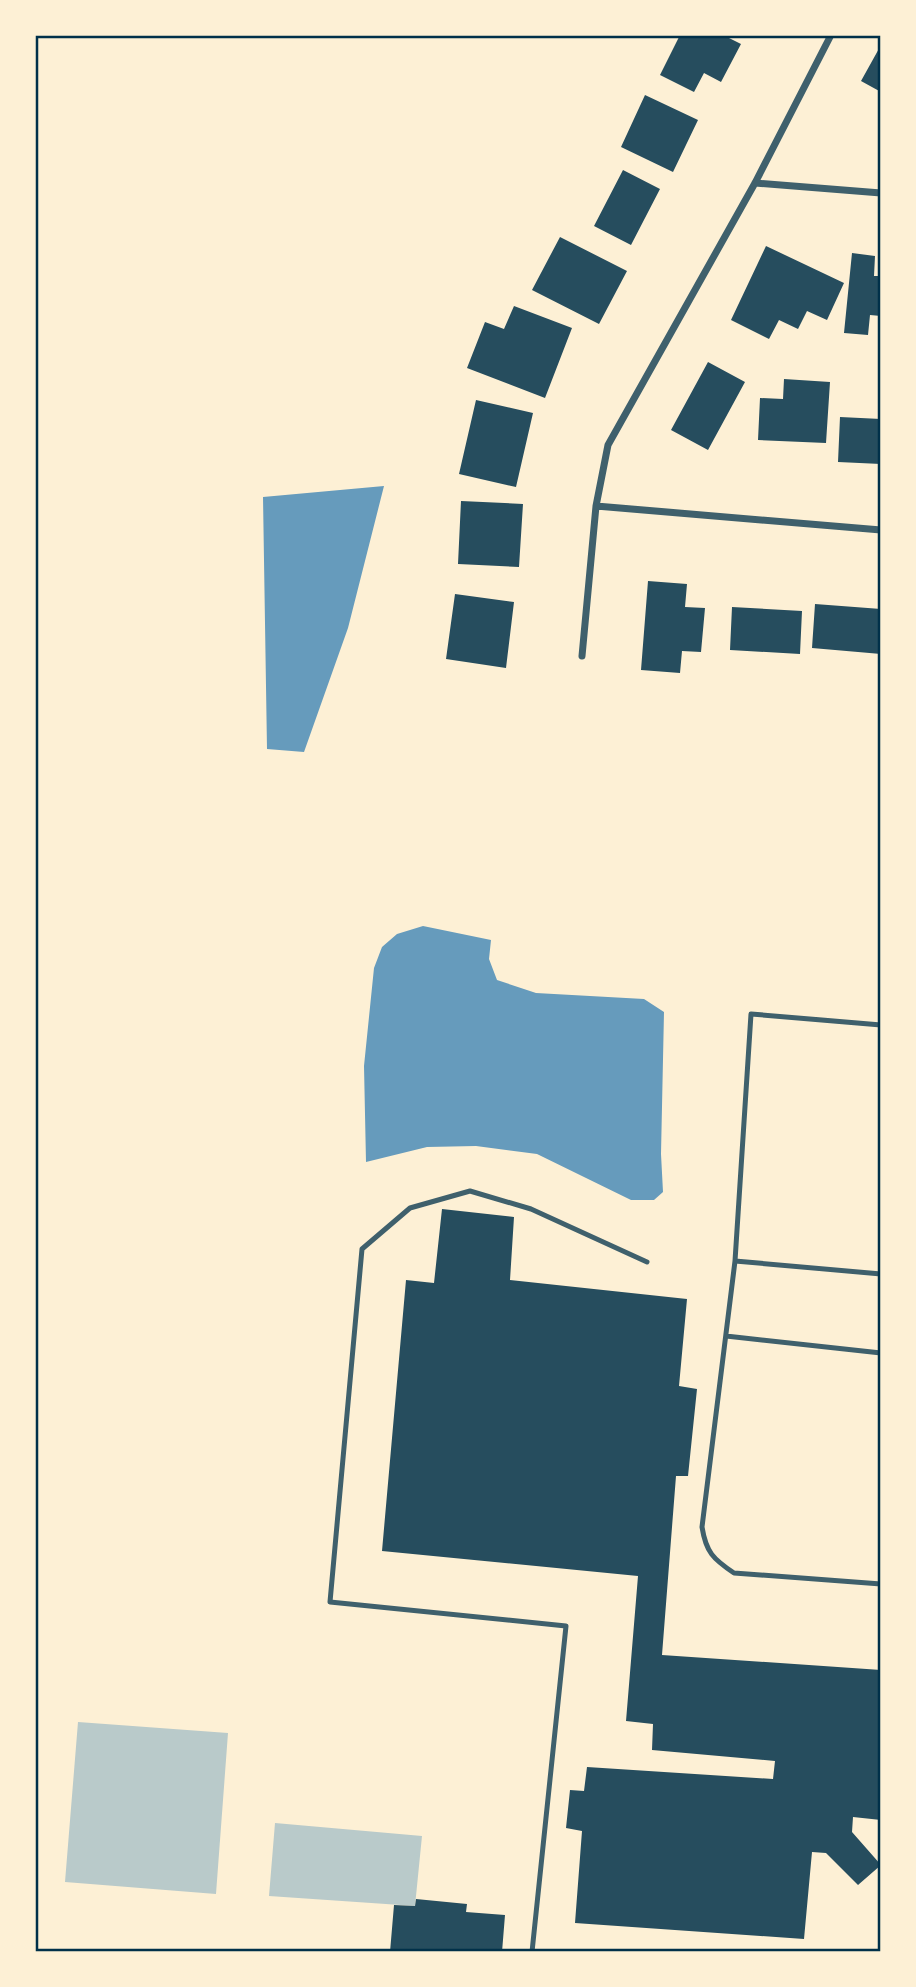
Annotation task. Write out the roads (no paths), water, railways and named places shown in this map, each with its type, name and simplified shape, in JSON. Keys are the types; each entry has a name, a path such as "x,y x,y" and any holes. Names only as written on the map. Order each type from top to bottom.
{"street":[{"path":"582,656 596,506 608,445 755,183 831,35"},
{"path":"755,183 881,193"},
{"path":"596,506 881,530"}],"lane":[{"path":"881,1025 751,1014 735,1261 702,1527 705,1546 718,1562 734,1573 881,1584"},
{"path":"532,1952 566,1626 330,1602 362,1249 410,1208 470,1191 531,1209 647,1262"},
{"path":"735,1261 881,1274"},
{"path":"726,1336 881,1353"}],"water":[{"path":"384,486 348,628 304,752 267,749 263,497"},
{"path":"423,926 491,940 489,959 497,980 536,993 644,999 664,1012 661,1154 663,1192 654,1200 631,1200 537,1154 476,1146 427,1147 366,1162 364,1066 374,968 382,947 397,934"}]}
